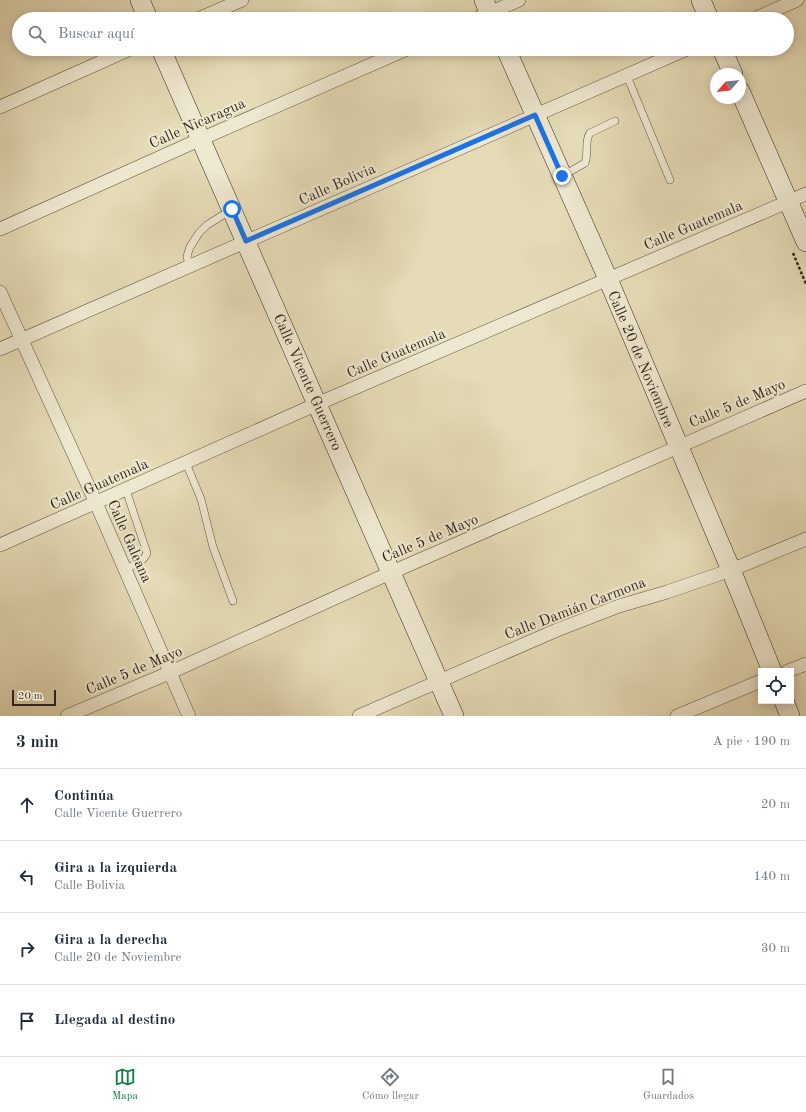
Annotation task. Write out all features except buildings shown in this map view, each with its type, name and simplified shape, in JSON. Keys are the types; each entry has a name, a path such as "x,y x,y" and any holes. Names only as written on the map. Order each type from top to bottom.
{"main road":[{"path":"140,0 145,12"},
{"path":"701,0 706,12"},
{"name":"Calle Vicente Guerrero","path":"164,56 454,716"},
{"name":"Calle 20 de Noviembre","path":"509,56 608,279 771,668"},
{"path":"725,56 730,68"},
{"path":"746,104 806,242"},
{"path":"785,704 790,716"}],"street":[{"path":"214,12 242,0"},
{"path":"488,12 519,0"},
{"path":"770,12 797,0"},
{"path":"0,107 114,56"},
{"name":"Calle Nicaragua","path":"0,228 391,56"},
{"name":"Calle Bolivia","path":"0,349 671,56"},
{"name":"Calle Guatemala","path":"0,545 317,404 806,194"},
{"name":"Calle Galeana","path":"0,292 96,503 189,716"},
{"name":"Calle 5 de Mayo","path":"67,716 169,673 390,573 806,391"},
{"name":"Calle Damián Carmona","path":"359,716 557,630 619,606 667,592 731,570 806,539"},
{"path":"794,669 806,664"},
{"path":"677,716 758,683"}],"lane":[{"path":"627,76 670,180"},
{"path":"562,176 585,163 588,135 615,121"},
{"path":"189,266 187,256 190,247 199,233 232,209"},
{"path":"186,463 200,499 215,554 233,601"},
{"path":"125,569 142,560 147,555 126,490"}],"route":[{"path":"232,209 246,241 535,115 562,176"}]}
